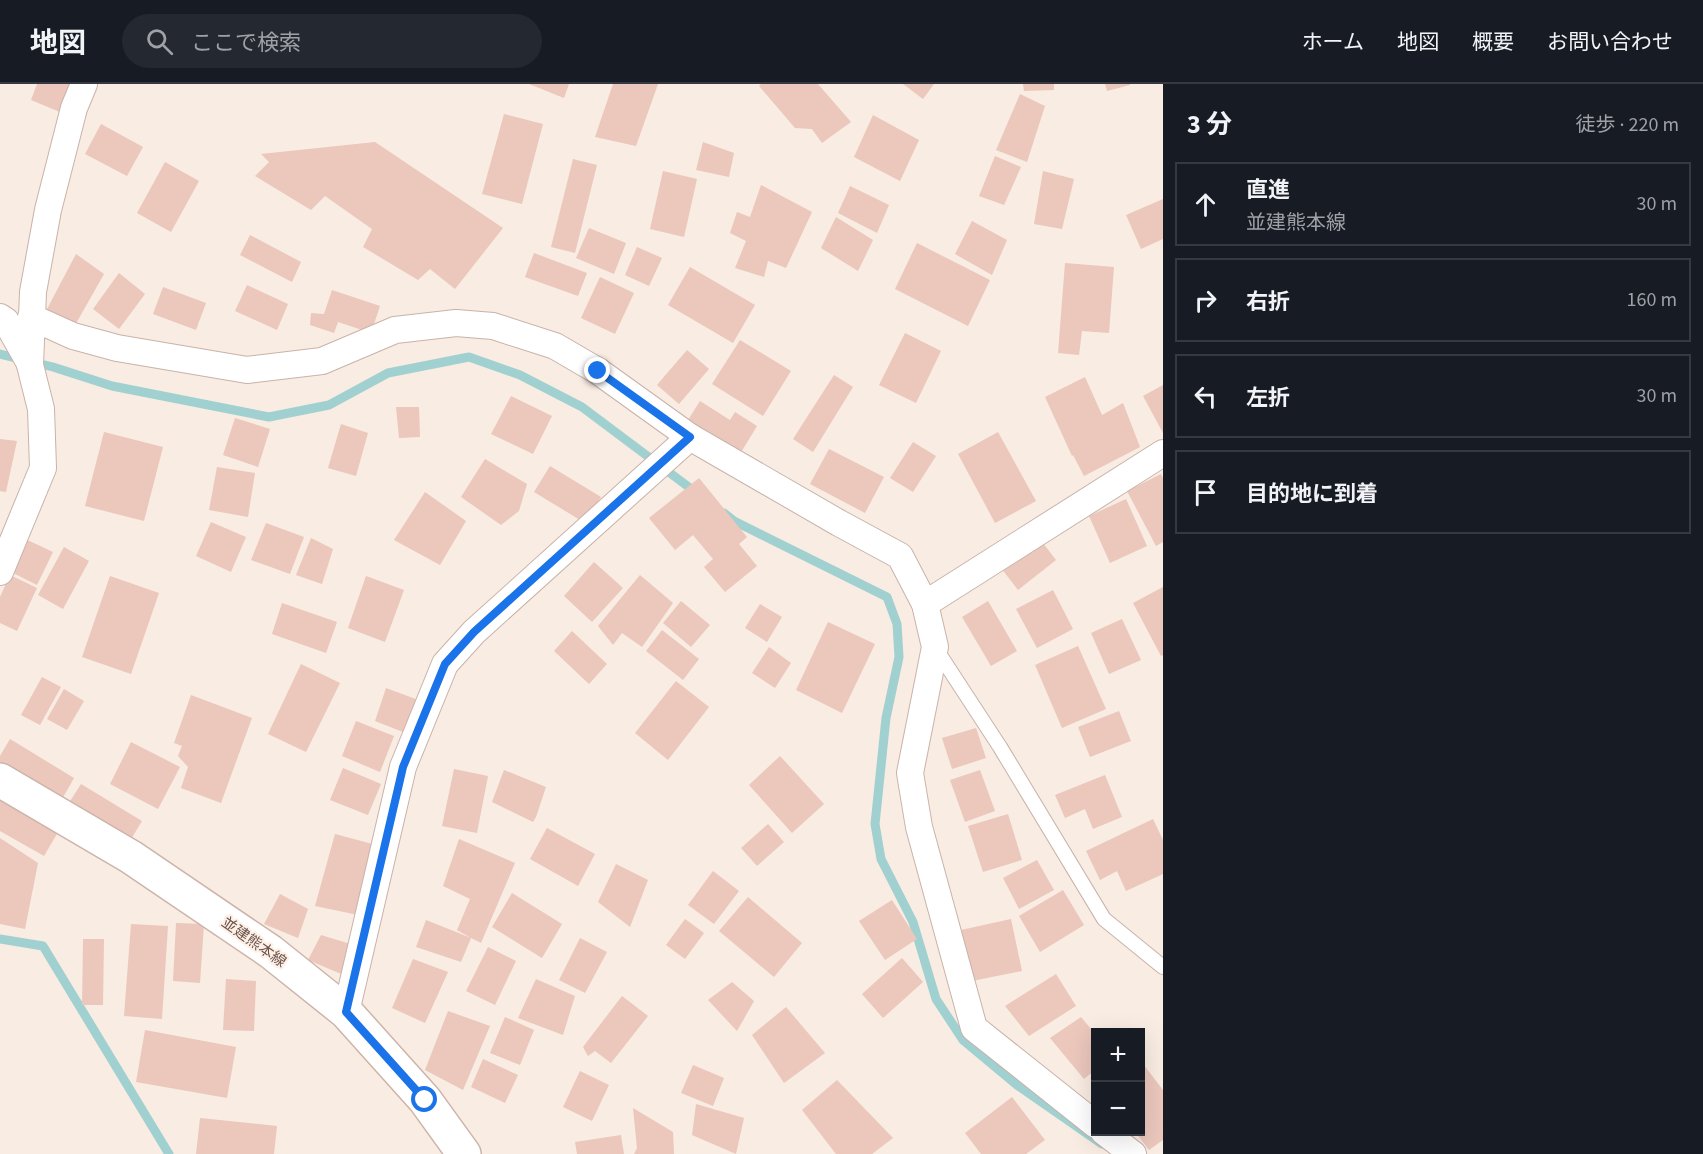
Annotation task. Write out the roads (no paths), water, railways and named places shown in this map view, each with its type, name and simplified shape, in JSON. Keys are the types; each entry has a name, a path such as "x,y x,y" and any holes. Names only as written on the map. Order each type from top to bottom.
{"main road":[{"name":"並建熊本線","path":"0,780 140,864 271,952 346,1012 425,1100 464,1154"}],"street":[{"path":"30,365 33,291 48,210 74,108 84,84"},
{"path":"0,317 6,321 30,365 41,408 43,468 0,572"},
{"path":"31,317 73,336 117,348 247,370 322,361 395,330 456,323 493,326 555,346 590,366 690,437 838,523 900,556 925,604 935,647 910,773 919,827 974,1029 1091,1122"},
{"path":"346,1012 403,767 445,664 474,632 690,437"},
{"path":"925,604 1163,453"},
{"path":"1110,1136 1133,1154"}],"lane":[{"path":"935,647 1000,747 1104,919 1163,967"}],"waterway":[{"path":"0,354 53,367 112,386 269,417 329,405 388,373 469,357 520,375 582,407 698,494"},
{"path":"724,513 734,521 887,597 897,624 899,657 886,718 875,824 881,859 913,922 936,999 963,1040 1017,1085 1102,1144"},
{"path":"0,939 43,946 169,1154"}]}
